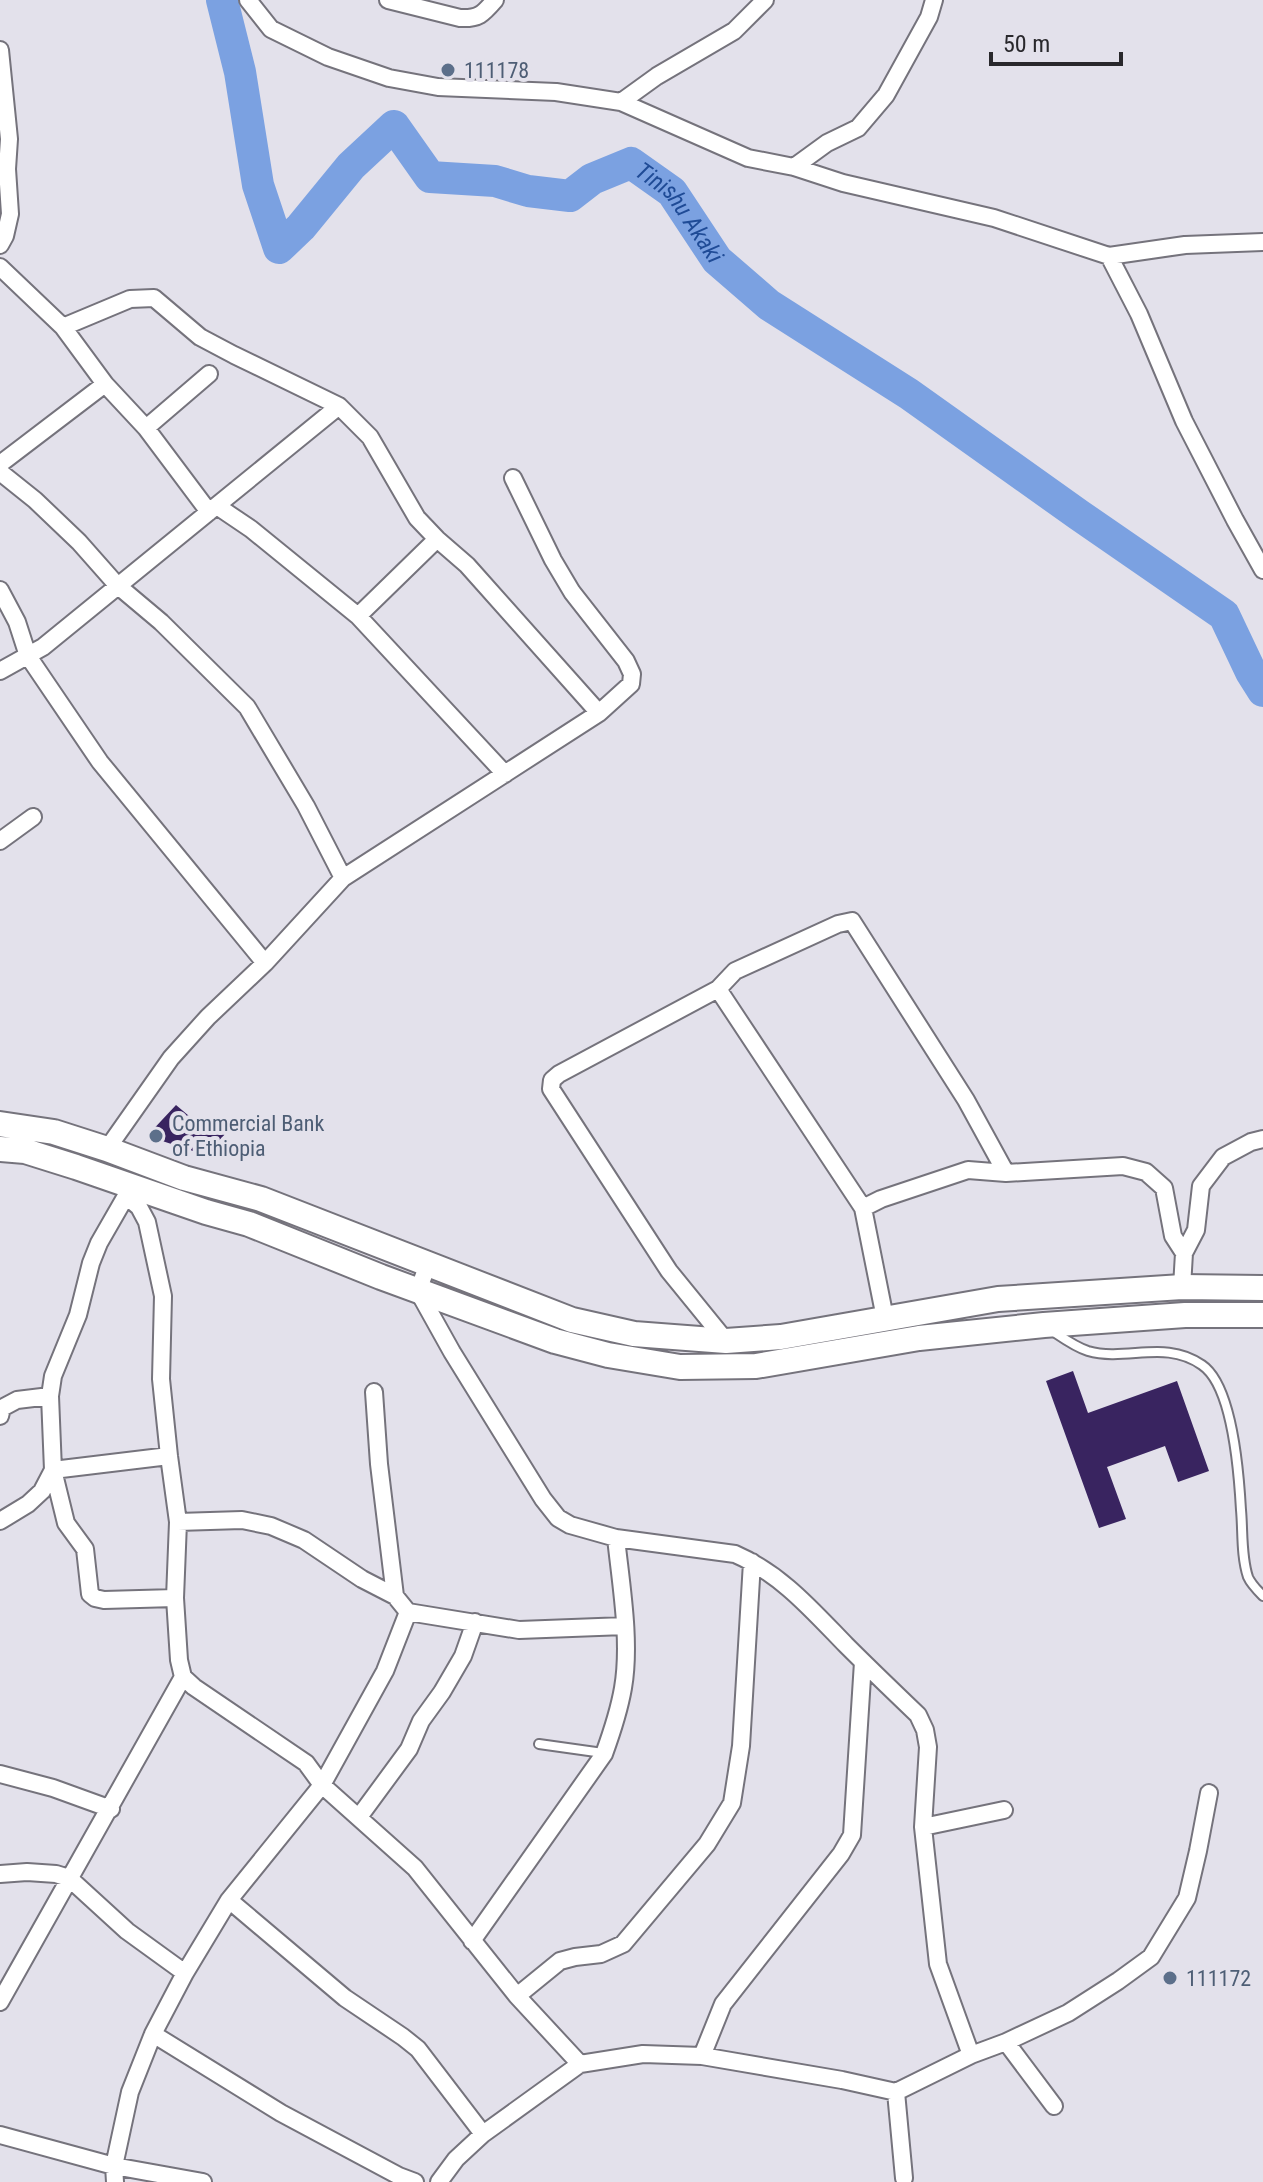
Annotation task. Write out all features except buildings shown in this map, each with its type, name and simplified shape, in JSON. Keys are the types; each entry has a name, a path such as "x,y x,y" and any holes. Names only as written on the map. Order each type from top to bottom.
{"main road":[{"path":"0,1124 54,1132 184,1178 261,1199 572,1320 634,1334 726,1341 781,1337 998,1299 1182,1287 1263,1288"},
{"path":"0,1149 25,1151 128,1191 249,1224 555,1341 608,1355 680,1367 756,1366 919,1338 1044,1325 1185,1315 1263,1315"}],"street":[{"path":"248,0 271,29 328,57 389,78 438,87 556,92 621,102 748,158 994,218 1109,256 1185,245 1263,242"},
{"path":"388,0 472,19 482,15 495,0"},
{"path":"621,102 657,76 734,31 765,0"},
{"path":"794,167 827,143 858,128 886,95 929,17 934,0"},
{"path":"0,50 9,139 10,214 0,245"},
{"path":"1109,256 1139,314 1184,421 1263,570"},
{"path":"0,267 63,327 105,384 213,509 251,529 358,616 505,774"},
{"path":"63,327 130,299 154,298 200,337 339,406 370,437 417,518 467,565 599,713"},
{"path":"146,428 209,374"},
{"path":"0,464 105,384"},
{"path":"0,671 43,647 339,406"},
{"path":"0,472 35,500 79,542 117,585 161,622 247,707 306,806 343,878"},
{"path":"107,1149 171,1058 343,878 599,713 631,684 632,674 626,661 572,592 513,478"},
{"path":"358,616 437,539"},
{"path":"0,590 17,622 28,656 100,762 265,963"},
{"path":"0,841 33,817"},
{"path":"726,1341 669,1271 551,1089 552,1080 559,1074 718,989 735,971 838,924 852,921 966,1100 1006,1173"},
{"path":"718,989 863,1208 885,1318"},
{"path":"1182,1287 1184,1253 1196,1230 1201,1186 1223,1157 1263,1139"},
{"path":"863,1208 968,1170 1006,1173 1123,1166 1146,1172 1164,1188 1173,1236 1184,1253"},
{"path":"175,1598 104,1600 90,1594 85,1549 66,1523 53,1470 50,1396 53,1376 78,1315 91,1263 128,1191 147,1222 163,1296 161,1379 178,1522 175,1598 183,1677 306,1763 322,1785 415,1868 517,1996 580,2064"},
{"path":"428,1264 418,1291 452,1352 543,1499 558,1518 570,1525 616,1538 735,1554 767,1570 798,1596 918,1715 928,1747 923,1827 938,1964 971,2055"},
{"path":"374,1392 395,1596"},
{"path":"0,1416 2,1408 17,1400 50,1396"},
{"path":"53,1470 169,1456"},
{"path":"0,1521 28,1504 42,1491 53,1470"},
{"path":"178,1522 242,1520 271,1526 304,1540 362,1579 395,1596 408,1612 519,1630 625,1626"},
{"path":"472,1941 604,1754 616,1723 624,1684 625,1626 616,1538"},
{"path":"517,1996 560,1961 601,1954 623,1944 707,1844 732,1803 741,1746 752,1562"},
{"path":"115,2174 130,2092 153,2034 229,1900 322,1785 385,1671 408,1612"},
{"path":"359,1817 409,1749 421,1721 463,1656 475,1622"},
{"path":"702,2056 723,2004 841,1854 852,1835 863,1662"},
{"path":"0,2002 183,1677"},
{"path":"0,1774 53,1788 111,1809"},
{"path":"439,2182 456,2159 483,2134 580,2064 643,2054 702,2056 896,2092 1068,2013 1151,1957 1187,1898 1209,1793"},
{"path":"923,1827 1004,1810"},
{"path":"0,1874 27,1872 69,1878 127,1931 185,1973"},
{"path":"229,1900 345,1998 418,2049 483,2134"},
{"path":"153,2034 281,2113 415,2182"},
{"path":"1006,2042 1054,2106"},
{"path":"896,2092 904,2178"},
{"path":"0,2135 115,2174 203,2182"}],"lane":[{"path":"1044,1325 1088,1351 1109,1354 1161,1351 1183,1355 1204,1366 1217,1381 1227,1406 1240,1488 1249,1579 1263,1596"},
{"path":"539,1744 604,1754"}],"waterway":[{"name":"Tinishu Akaki","path":"222,0 240,72 258,185 279,248 301,227 351,166 394,126 430,177 495,181 528,191 570,196 592,179 631,163 672,192 717,260 769,305 909,394 1224,615 1263,691"}],"place":[{"name":"111178","path":"448,70"},
{"name":"Commercial Bank of Ethiopia","path":"156,1136"},
{"name":"111172","path":"1170,1978"}]}
